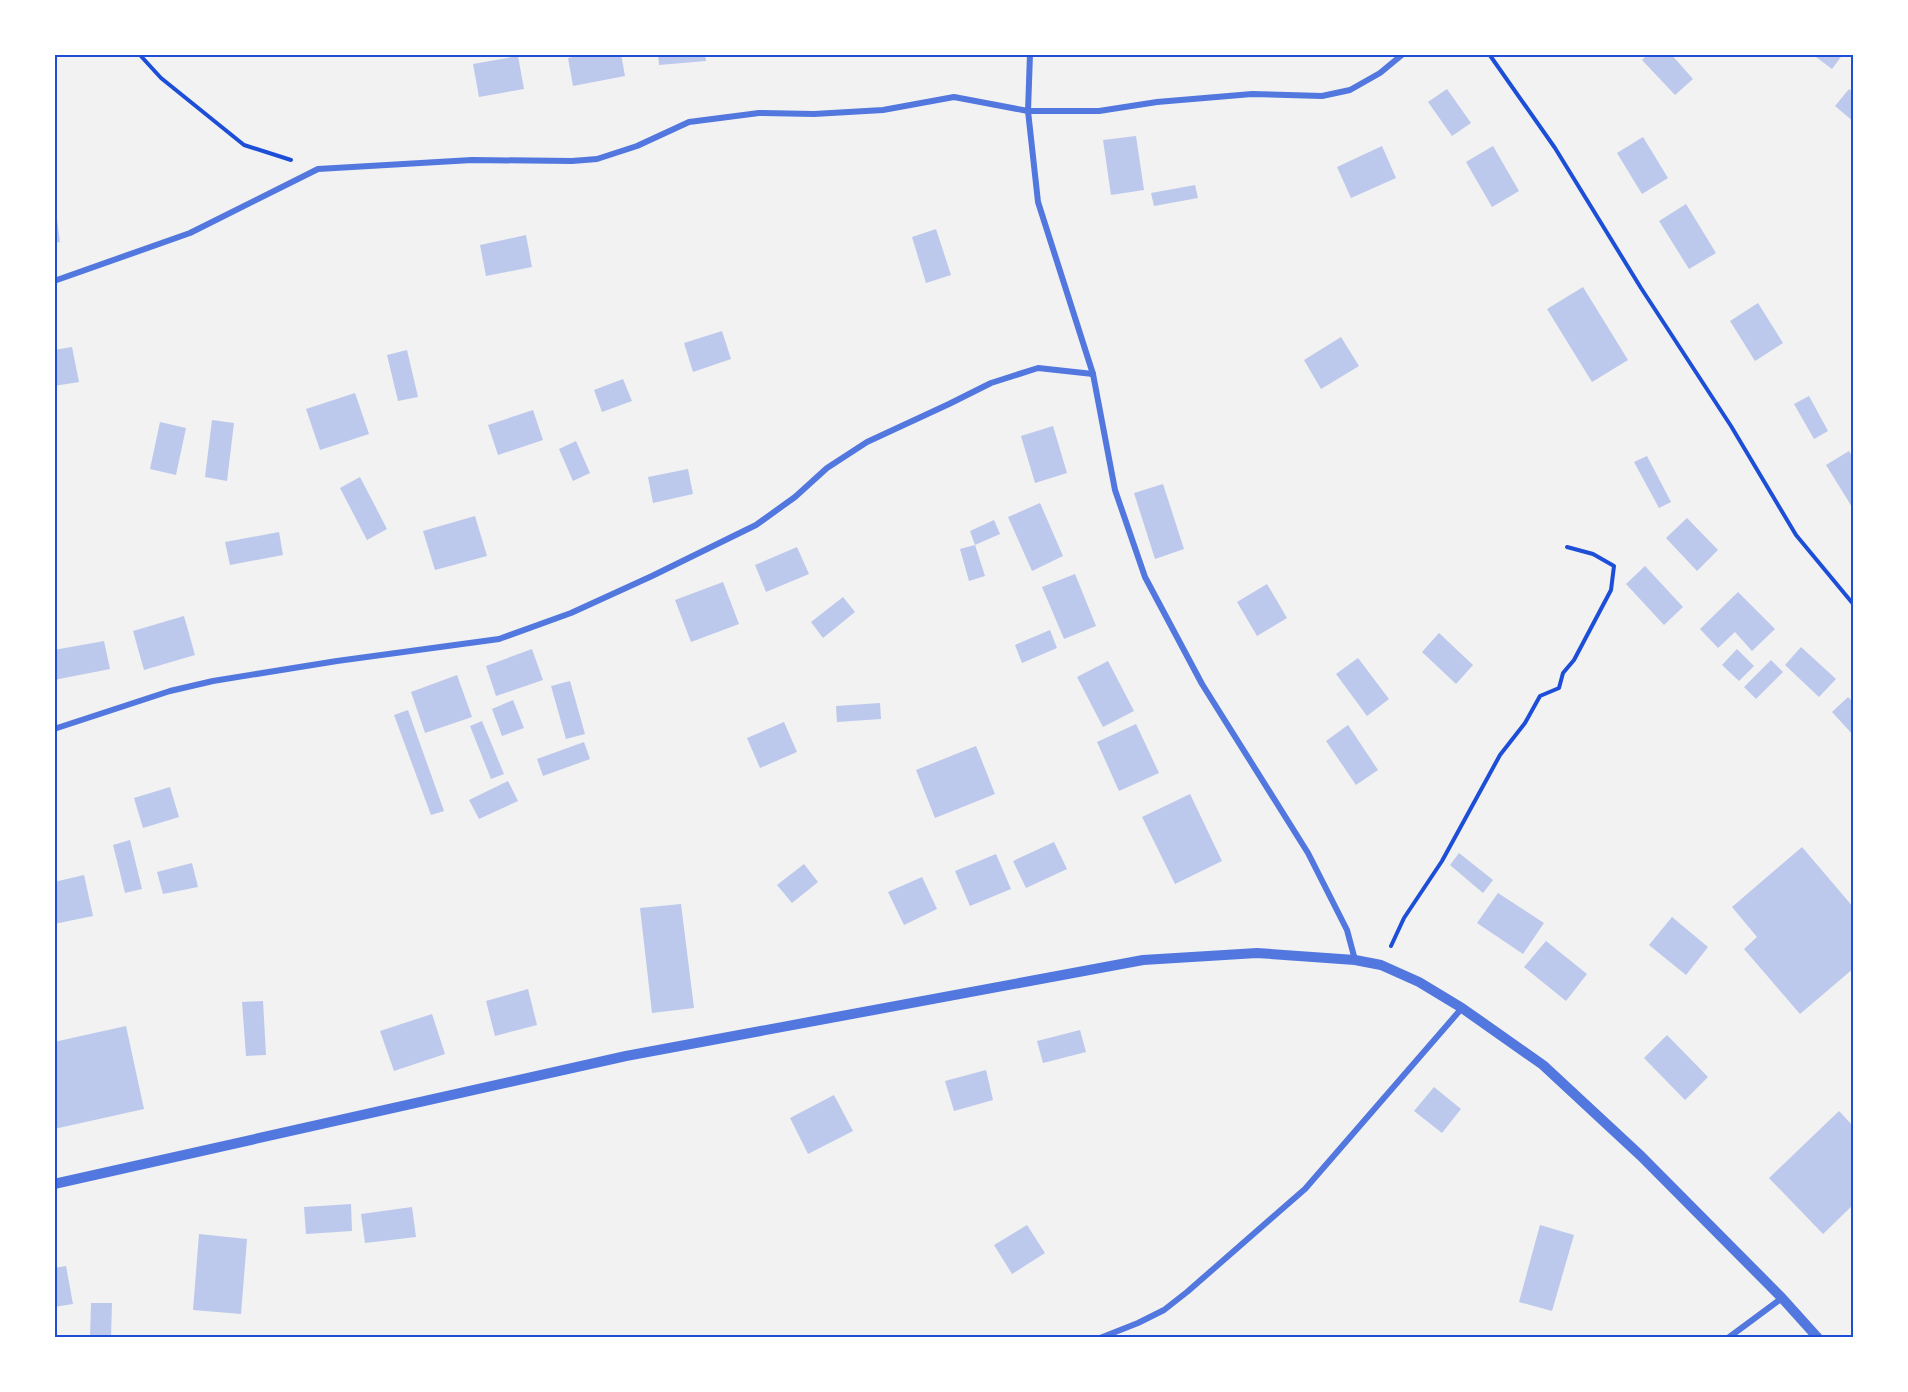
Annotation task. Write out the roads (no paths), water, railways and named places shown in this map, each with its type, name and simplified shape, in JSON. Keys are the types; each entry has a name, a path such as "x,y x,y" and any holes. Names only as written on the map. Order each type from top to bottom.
{"street":[{"path":"1030,54 1028,111 1038,202 1092,374 1115,490 1145,577 1202,684 1308,853 1347,930 1355,960"},
{"path":"54,281 190,233 318,169 471,160 572,161 597,159 638,146 689,122 759,113 814,114 884,110 954,97 1028,111 1099,111 1157,102 1251,94 1322,96 1350,90 1380,73 1403,54"},
{"path":"54,729 170,691 213,681 499,639 572,613 756,525 795,497 828,468 867,442 992,383 1038,368 1092,374"},
{"path":"54,1184 626,1056 1143,960 1257,952 1355,960 1381,965 1419,982 1462,1008 1543,1065 1641,1156 1782,1298 1818,1338"},
{"path":"1100,1338 1164,1310 1305,1190 1462,1008"},
{"path":"1728,1338 1782,1298"}]}
